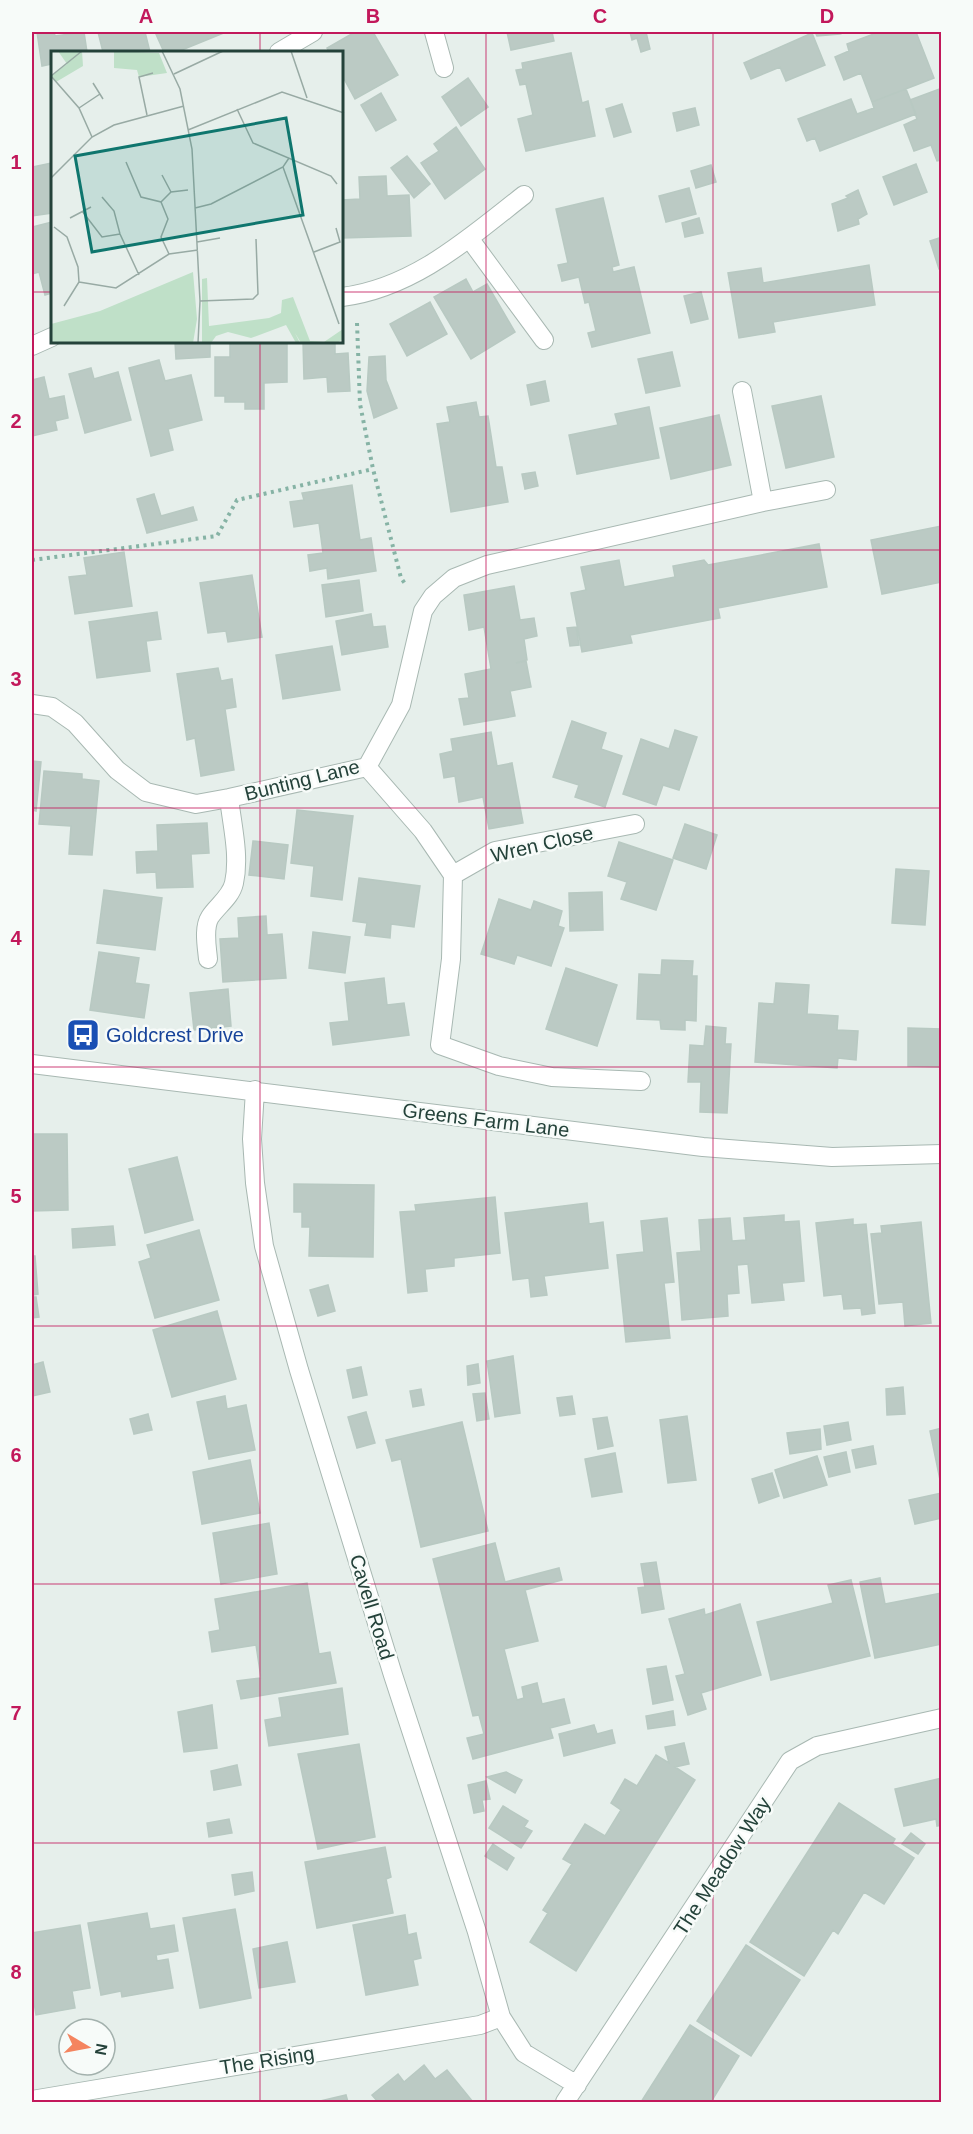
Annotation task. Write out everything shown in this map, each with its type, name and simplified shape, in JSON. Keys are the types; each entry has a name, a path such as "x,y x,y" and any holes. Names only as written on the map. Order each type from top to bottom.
{"street":[{"path":"281,51 313,32"},
{"path":"434,32 444,68"},
{"path":"349,296 405,279 431,265 524,195"},
{"path":"469,238 544,340"},
{"path":"32,346 51,337"},
{"path":"742,391 763,502"},
{"name":"Bunting Lane","path":"32,704 52,707 75,723 117,770 146,792 196,804 367,767 401,705 423,611 433,596 454,578 488,565 763,502 826,490"},
{"path":"367,767 423,831 453,875 451,959 440,1045 499,1066 552,1077 641,1082"},
{"path":"208,959 206,925 234,885 236,864 229,798"},
{"name":"Wren Close","path":"453,875 495,851 634,824"},
{"name":"Greens Farm Lane","path":"32,1064 255,1090 703,1148 832,1157 942,1154"},
{"name":"Cavell Road","path":"255,1090 252,1139 255,1183 264,1246 299,1370 393,1675 477,1932 501,2017 524,2053 577,2085"},
{"name":"The Meadow Way","path":"565,2103 790,1761 817,1746 942,1718"},
{"name":"The Rising","path":"32,2100 480,2025 501,2017"}],"path":[{"path":"349,296 360,404 373,469 401,578 423,611"},
{"path":"32,560 217,536 237,500 373,469"}],"building":[{"path":"37,32 54,32 55,36 84,32 87,51 51,51 51,64 42,66"},
{"path":"98,32 145,32 150,51 103,51"},
{"path":"155,32 226,32 179,51 164,51"},
{"path":"355,32 373,32 398,75 355,99 344,79 344,51 328,51 327,48"},
{"path":"507,32 552,32 554,41 511,50"},
{"path":"630,32 646,32 650,49 641,52 637,38 632,40"},
{"path":"815,32 846,32 817,36"},
{"path":"879,32 916,32 934,78 872,102 861,73 844,80 835,57 849,51 847,44"},
{"path":"812,33 825,65 786,81 780,67 751,79 744,63"},
{"path":"571,53 582,103 588,101 595,136 526,151 518,119 533,115 526,84 520,85 516,70 523,69 522,63"},
{"path":"468,78 488,107 461,126 442,97"},
{"path":"942,88 942,160 937,161 931,145 914,151 904,125 917,119 910,100"},
{"path":"906,89 916,114 820,151 815,138 807,141 798,119 851,99 857,114 874,108 872,102"},
{"path":"381,93 396,120 376,131 361,105"},
{"path":"622,104 631,132 614,137 606,109"},
{"path":"695,108 699,125 677,131 673,113"},
{"path":"456,127 485,169 445,199 421,163 439,151 434,144"},
{"path":"407,156 430,184 414,198 391,168"},
{"path":"51,163 51,213 32,216 32,167"},
{"path":"916,164 927,192 894,205 883,177"},
{"path":"711,165 716,182 696,188 691,171"},
{"path":"386,176 387,196 409,195 411,236 344,238 344,200 360,199 359,177"},
{"path":"689,188 696,214 666,222 659,196"},
{"path":"858,190 867,214 858,219 859,224 838,231 832,204 848,198 846,196"},
{"path":"603,198 619,265 612,267 613,272 634,267 650,333 592,347 588,333 596,331 589,302 585,303 579,277 562,281 558,265 568,263 556,209"},
{"path":"699,218 703,233 685,237 682,223"},
{"path":"51,222 51,293 45,295 39,272 32,274 32,227"},
{"path":"942,237 942,269 939,269 930,241"},
{"path":"869,265 875,305 773,322 775,332 739,338 728,273 761,268 763,283"},
{"path":"466,279 473,292 487,284 515,332 471,359 434,297"},
{"path":"701,292 708,319 691,323 684,296"},
{"path":"430,302 447,334 407,356 390,324"},
{"path":"175,344 210,344 210,357 176,359"},
{"path":"230,344 287,344 287,382 264,383 264,409 245,409 245,402 225,402 225,396 215,396 215,357 230,357"},
{"path":"303,344 335,344 335,354 348,353 350,391 328,392 327,377 304,379"},
{"path":"672,352 680,386 646,393 638,359"},
{"path":"385,356 386,380 397,408 374,418 367,391 369,357"},
{"path":"159,360 165,381 191,375 202,420 168,429 173,450 151,456 129,368"},
{"path":"91,368 94,379 118,372 131,420 85,433 69,374"},
{"path":"44,377 49,399 64,396 68,418 55,421 57,430 32,436 32,380"},
{"path":"545,381 549,401 531,405 527,385"},
{"path":"821,396 834,457 786,468 772,406"},
{"path":"476,402 479,417 488,416 496,467 502,467 508,502 451,512 437,424 450,422 447,407"},
{"path":"649,407 659,458 577,474 569,435 618,425 615,414"},
{"path":"719,415 731,465 671,479 660,428"},
{"path":"535,472 538,486 525,489 522,474"},
{"path":"352,485 360,540 371,538 376,571 328,579 327,568 310,571 308,555 323,553 319,523 294,527 290,502 304,500 302,493"},
{"path":"154,494 161,516 193,507 197,520 147,533 137,499"},
{"path":"942,526 942,582 882,594 871,540"},
{"path":"819,544 827,587 718,608 720,618 630,635 632,643 582,652 571,593 586,590 581,567 619,560 624,587 675,577 673,566 704,560 708,565"},
{"path":"124,552 132,606 75,614 69,577 87,575 84,558"},
{"path":"252,575 262,637 228,642 226,631 208,633 200,583"},
{"path":"359,580 363,611 326,617 322,585"},
{"path":"514,586 520,620 534,618 537,636 524,639 527,660 516,663 526,661 531,687 510,691 515,716 464,725 459,699 469,698 465,674 491,669 484,627 469,630 464,595"},
{"path":"157,612 161,639 146,641 150,671 97,678 89,622"},
{"path":"371,614 373,627 385,626 388,647 342,655 336,621"},
{"path":"576,627 579,645 570,646 567,628"},
{"path":"332,646 340,690 283,699 276,655"},
{"path":"218,668 221,681 232,679 236,707 225,709 234,770 201,776 195,738 187,740 177,674"},
{"path":"572,721 606,733 601,749 622,756 605,807 575,797 579,785 553,777"},
{"path":"675,730 697,737 679,790 663,785 656,805 623,794 641,739 669,749"},
{"path":"491,732 497,766 512,763 523,823 489,829 483,797 459,802 455,776 444,778 440,754 453,751 451,739"},
{"path":"32,761 41,762 36,811 32,810"},
{"path":"44,771 82,774 82,779 99,781 92,855 69,854 71,826 39,824"},
{"path":"297,810 353,816 342,900 311,896 314,866 291,863"},
{"path":"207,823 209,853 191,854 193,887 157,888 156,872 137,873 136,852 158,851 157,825"},
{"path":"685,824 717,835 706,869 673,858"},
{"path":"253,841 288,845 284,879 249,875"},
{"path":"619,842 673,860 656,910 621,899 627,882 608,876"},
{"path":"896,869 929,871 925,925 892,923"},
{"path":"359,878 420,886 414,927 391,924 390,938 365,935 367,923 353,921"},
{"path":"104,890 162,898 155,950 97,943"},
{"path":"602,892 603,930 570,931 569,893"},
{"path":"499,899 531,910 534,901 562,911 558,926 564,928 551,966 517,955 514,964 481,954"},
{"path":"266,916 267,935 282,934 286,978 223,982 220,939 239,938 238,918"},
{"path":"313,932 350,937 345,973 309,968"},
{"path":"99,952 139,958 135,983 149,985 144,1018 90,1010"},
{"path":"662,960 693,961 692,976 697,976 696,1021 685,1020 685,1030 661,1029 660,1020 637,1019 639,974 661,975"},
{"path":"566,968 617,985 597,1046 546,1029"},
{"path":"384,978 387,1005 404,1003 409,1035 333,1045 330,1023 349,1021 345,983"},
{"path":"776,983 809,985 807,1014 838,1016 837,1030 858,1031 856,1060 838,1058 837,1068 755,1062 759,1003 774,1004"},
{"path":"228,989 231,1026 194,1030 190,993"},
{"path":"706,1026 726,1028 725,1044 731,1044 727,1113 700,1112 701,1082 688,1082 690,1045 704,1046"},
{"path":"908,1028 942,1029 942,1067 908,1066"},
{"path":"32,1134 67,1134 68,1210 32,1211"},
{"path":"177,1157 193,1220 145,1233 129,1169"},
{"path":"294,1184 374,1185 373,1257 309,1256 310,1227 302,1227 302,1212 294,1212"},
{"path":"495,1197 500,1253 454,1258 454,1266 425,1269 427,1291 408,1293 400,1212 416,1211 415,1205"},
{"path":"587,1203 589,1224 603,1222 608,1268 544,1276 547,1295 531,1297 529,1278 513,1280 505,1213"},
{"path":"784,1215 784,1222 799,1221 804,1281 782,1283 784,1300 752,1303 748,1264 737,1265 739,1293 727,1294 728,1316 682,1320 677,1253 701,1251 699,1220 730,1218 732,1241 746,1240 744,1218"},
{"path":"667,1218 674,1282 664,1283 670,1338 626,1342 617,1255 644,1252 641,1221"},
{"path":"853,1219 853,1225 866,1224 875,1313 862,1315 861,1308 844,1309 842,1294 824,1296 816,1223"},
{"path":"921,1222 931,1323 905,1326 903,1302 879,1304 871,1234 882,1233 881,1226"},
{"path":"113,1226 115,1245 73,1248 72,1229"},
{"path":"199,1230 219,1300 155,1318 139,1262 151,1258 147,1245"},
{"path":"32,1256 35,1256 38,1294 32,1295"},
{"path":"328,1285 335,1311 318,1316 310,1290"},
{"path":"32,1297 36,1297 39,1317 32,1318"},
{"path":"217,1311 236,1379 172,1397 153,1330"},
{"path":"513,1356 520,1413 495,1417 487,1361"},
{"path":"43,1362 50,1392 32,1396 32,1365"},
{"path":"478,1364 480,1383 468,1385 467,1366"},
{"path":"361,1367 367,1395 353,1398 347,1370"},
{"path":"903,1387 905,1414 887,1415 886,1389"},
{"path":"421,1389 424,1405 413,1407 410,1391"},
{"path":"485,1393 489,1419 477,1421 473,1394"},
{"path":"225,1396 227,1409 246,1405 255,1450 209,1459 197,1402"},
{"path":"572,1396 575,1414 560,1416 557,1398"},
{"path":"366,1412 375,1443 357,1448 348,1417"},
{"path":"148,1414 152,1430 134,1434 130,1419"},
{"path":"687,1416 696,1480 668,1483 660,1420"},
{"path":"607,1417 613,1446 598,1449 593,1419"},
{"path":"462,1422 488,1531 421,1547 401,1459 392,1461 386,1440"},
{"path":"848,1422 851,1440 827,1445 824,1426"},
{"path":"942,1428 942,1479 940,1480 930,1431"},
{"path":"820,1429 821,1449 790,1454 787,1433"},
{"path":"873,1446 876,1464 856,1468 852,1450"},
{"path":"846,1452 850,1472 829,1477 824,1457"},
{"path":"615,1453 622,1492 592,1497 585,1459"},
{"path":"817,1456 827,1485 784,1498 775,1470"},
{"path":"250,1460 260,1513 202,1524 193,1472"},
{"path":"772,1473 779,1496 759,1503 752,1479"},
{"path":"942,1493 942,1518 915,1524 909,1500"},
{"path":"269,1523 277,1574 221,1584 213,1533"},
{"path":"495,1543 505,1582 559,1568 562,1580 525,1590 538,1641 504,1649 517,1700 524,1698 522,1687 537,1683 542,1704 564,1699 570,1723 550,1728 553,1738 473,1759 467,1738 484,1734 479,1715 473,1716 433,1559"},
{"path":"656,1562 664,1609 642,1613 638,1588 645,1587 641,1564"},
{"path":"880,1578 885,1604 942,1593 942,1644 875,1658 860,1582"},
{"path":"851,1580 870,1656 771,1680 757,1622 833,1603 828,1585"},
{"path":"307,1583 319,1654 330,1652 336,1683 241,1699 237,1681 261,1678 256,1645 212,1652 209,1632 220,1630 215,1599"},
{"path":"740,1604 761,1675 701,1693 706,1709 688,1715 676,1676 685,1674 669,1619 704,1609 705,1615"},
{"path":"666,1666 673,1700 653,1704 647,1669"},
{"path":"342,1688 348,1734 269,1746 265,1720 282,1717 279,1698"},
{"path":"212,1705 217,1748 184,1752 178,1712"},
{"path":"673,1711 675,1725 648,1729 646,1716"},
{"path":"594,1725 597,1734 612,1730 615,1743 564,1756 559,1734"},
{"path":"684,1743 689,1764 675,1767 695,1780 576,1971 530,1942 548,1913 543,1910 572,1864 563,1859 585,1824 605,1836 621,1810 611,1803 625,1779 637,1786 656,1755 669,1763 665,1747"},
{"path":"359,1744 375,1837 318,1849 298,1754"},
{"path":"237,1765 241,1785 214,1790 211,1771"},
{"path":"506,1772 522,1780 515,1793 487,1777"},
{"path":"942,1778 942,1825 937,1826 936,1819 904,1826 895,1789"},
{"path":"486,1781 490,1799 482,1800 484,1811 474,1813 468,1785"},
{"path":"839,1803 895,1839 892,1844 914,1858 884,1904 864,1892 838,1934 833,1930 804,1976 750,1942"},
{"path":"503,1806 528,1821 524,1827 532,1831 521,1848 489,1828"},
{"path":"229,1819 232,1833 209,1837 207,1823"},
{"path":"911,1833 925,1844 918,1854 902,1844"},
{"path":"493,1844 514,1858 507,1870 485,1856"},
{"path":"385,1847 391,1877 386,1879 393,1913 317,1928 305,1862"},
{"path":"252,1872 254,1891 235,1895 232,1875"},
{"path":"235,1909 251,1998 200,2008 183,1918"},
{"path":"147,1913 150,1929 174,1925 178,1951 156,1955 157,1961 168,1959 173,1988 122,1997 121,1991 101,1995 88,1923"},
{"path":"405,1915 408,1935 416,1933 421,1958 413,1960 418,1985 366,1995 353,1925"},
{"path":"80,1925 90,1988 72,1991 75,2008 36,2015 32,1989 32,1933"},
{"path":"287,1942 295,1982 259,1988 253,1949"},
{"path":"746,1945 800,1980 751,2056 697,2021"},
{"path":"690,2025 739,2056 711,2102 641,2102"},
{"path":"424,2065 435,2079 447,2070 473,2102 378,2102 372,2095 398,2074 404,2082"},
{"path":"346,2095 348,2102 316,2102"}],"place":[{"name":"Goldcrest Drive","path":"83,1035"}]}
